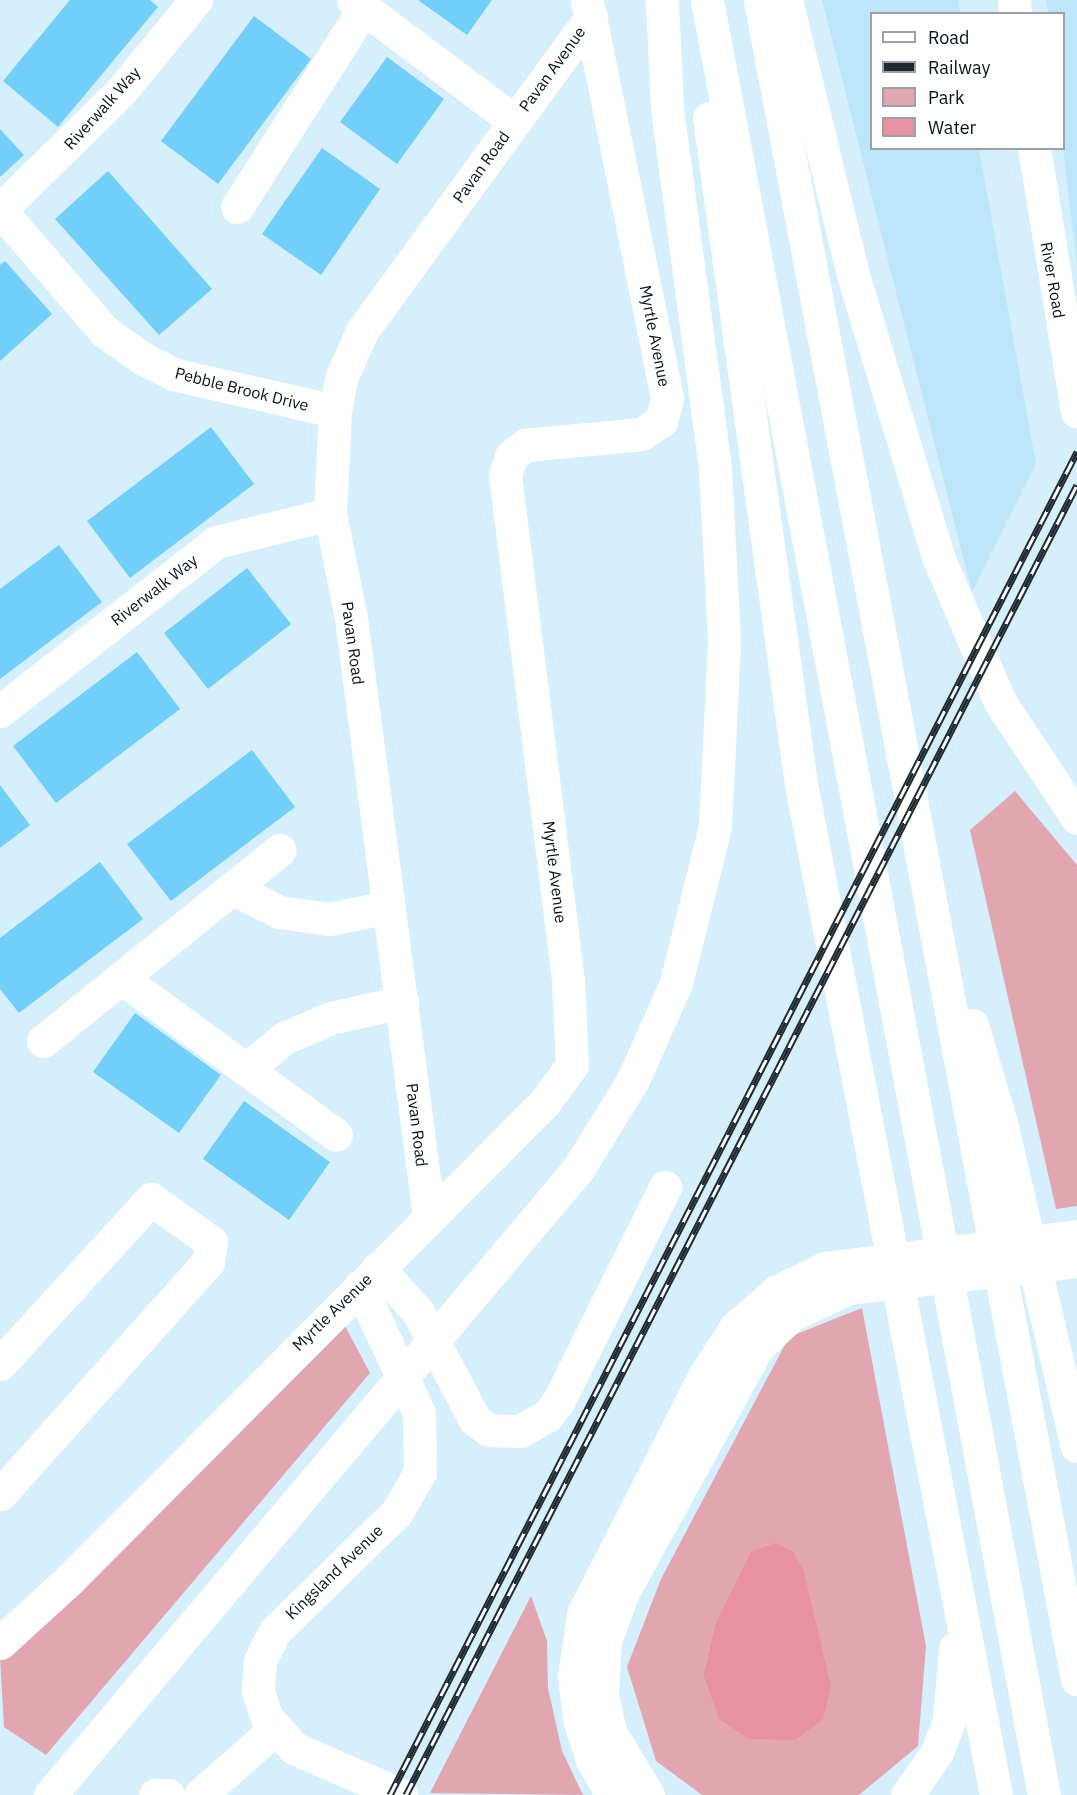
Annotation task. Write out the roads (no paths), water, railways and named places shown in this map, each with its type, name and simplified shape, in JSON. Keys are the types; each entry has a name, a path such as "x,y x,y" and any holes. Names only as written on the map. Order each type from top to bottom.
{"main road":[{"name":"Riverwalk Way","path":"0,210 122,90 196,0"},
{"path":"50,1795 578,1169 633,1080 676,983 715,827 724,640 715,468 667,108 662,0"},
{"path":"699,0 727,277 812,846 931,1474 996,1795"},
{"path":"706,0 1044,1795"},
{"path":"760,0 929,896 1003,1195 1046,1309 1077,1446"},
{"path":"786,0 854,278 915,486 960,615 1000,702 1045,775 1077,818"},
{"path":"237,207 359,3 514,121"},
{"name":"Pavan Avenue","path":"514,121 589,8"},
{"name":"Myrtle Avenue","path":"0,1643 63,1587 545,1102 565,1079 575,1046 507,465 525,445 641,434 667,411 589,8"},
{"name":"Pavan Road","path":"429,1217 351,618 330,514 335,411 342,376 362,331 514,121"},
{"name":"River Road","path":"1034,150 1077,412"},
{"name":"Pebble Brook Drive","path":"0,210 104,331 142,358 173,374 335,411"},
{"name":"Riverwalk Way","path":"0,711 216,542 330,514"},
{"path":"43,1041 280,850"},
{"path":"232,888 279,912 329,919 389,907"},
{"path":"122,978 336,1135"},
{"path":"247,1070 284,1038 331,1018 402,1002"},
{"path":"369,1277 418,1312 463,1404 489,1430 520,1431 548,1416 665,1186"},
{"path":"1003,1195 1008,1313 1077,1679"},
{"path":"0,1364 151,1199 211,1242 208,1262 0,1495"},
{"path":"612,1795 592,1760 577,1708 575,1653 583,1614 700,1384 735,1329 776,1292 825,1268 1077,1236"},
{"path":"648,1795 610,1732 602,1694 605,1641 623,1592 757,1348 791,1315 849,1288 1077,1261"},
{"name":"Kingsland Avenue","path":"369,1277 390,1348 413,1399 423,1456 407,1500 300,1604 266,1646 258,1691 275,1729 309,1758 401,1795"},
{"path":"907,1795 937,1752 956,1692 931,1474"},
{"path":"200,1795 275,1729"},
{"path":"155,1795 168,1795"}],"water":[{"path":"776,1543 793,1552 803,1569 831,1686 823,1719 795,1740 749,1739 719,1719 703,1675 715,1625 751,1552"}],"railway":[{"path":"390,1795 1077,452"},
{"path":"406,1795 1077,485"}]}
